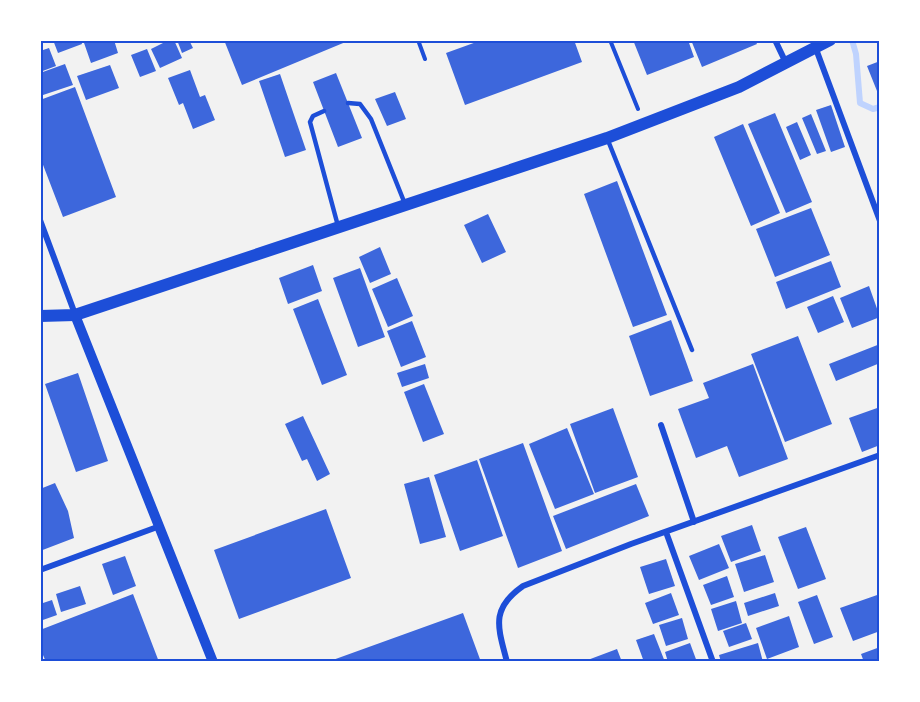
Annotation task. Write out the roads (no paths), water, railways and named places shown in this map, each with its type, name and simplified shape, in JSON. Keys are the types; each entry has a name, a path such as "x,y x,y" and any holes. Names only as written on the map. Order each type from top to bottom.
{"main road":[{"path":"40,316 75,315 607,138 739,87 824,44"}],"street":[{"path":"775,40 787,63"},
{"path":"824,44 879,221"},
{"path":"40,220 75,315 213,662"},
{"path":"661,425 694,522"},
{"path":"507,662 498,627 501,607 509,596 523,586 879,454"},
{"path":"40,570 160,526"},
{"path":"666,532 713,662"}],"lane":[{"path":"348,103 360,105 371,119 405,204"},
{"path":"324,111 313,116 310,122 338,226"},
{"path":"607,138 692,350"}],"waterway":[{"path":"852,40 856,54 860,103 873,109 880,107"}]}
